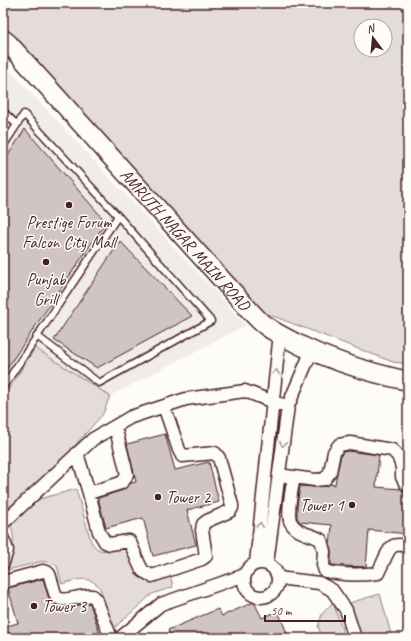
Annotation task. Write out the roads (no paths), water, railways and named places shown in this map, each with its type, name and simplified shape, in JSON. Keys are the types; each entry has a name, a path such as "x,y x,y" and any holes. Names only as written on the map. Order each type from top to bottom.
{"main road":[{"name":"AMRUTH NAGAR MAIN ROAD","path":"3,39 265,326 304,348 328,358 349,366 408,381"},
{"name":"AMRUTH NAGAR MAIN ROAD","path":"3,51 249,318 262,330 279,342 308,357 342,370 408,386"}],"street":[{"path":"261,563 279,342"},
{"path":"261,563 279,474 288,406 308,357"},
{"path":"3,523 93,439 131,417 186,399 245,391 288,406"},
{"path":"77,453 99,532 105,542 110,544 129,541 142,570 146,574 152,576 202,559 206,556 202,524 230,511 232,505 219,458 215,453 182,456 164,406"},
{"path":"89,492 121,483 127,474 115,426"},
{"path":"279,474 315,480 325,479 330,472 334,452 339,445 350,444 392,450 398,456 402,467 402,476 408,485"},
{"path":"294,477 290,507 290,520 294,527 298,530 309,536 317,537 322,540 324,551 323,565 325,570 332,572 368,574 378,573 388,550 393,546 408,546"},
{"path":"3,539 7,550 3,563"},
{"path":"261,563 275,569 278,578 277,587 271,594 261,597 252,594 248,591 244,583 245,575 249,568 261,563"},
{"path":"3,582 43,571 47,572 57,596 60,599 65,600 89,594 96,599 111,638"},
{"path":"330,589 332,572"},
{"path":"120,638 161,604 245,575"},
{"path":"278,578 319,583 332,590 346,610 355,638"}],"lane":[{"path":"3,111 17,125"},
{"path":"3,146 24,114 118,216 211,322 99,382 37,336"},
{"path":"3,387 118,216"}],"place":[{"name":"Prestige Forum Falcon City Mall","path":"69,205"},
{"name":"Punjab Grill","path":"46,262"},
{"name":"Tower 2","path":"158,497"},
{"name":"Tower 1","path":"352,505"},
{"name":"Tower 3","path":"34,606"}]}
